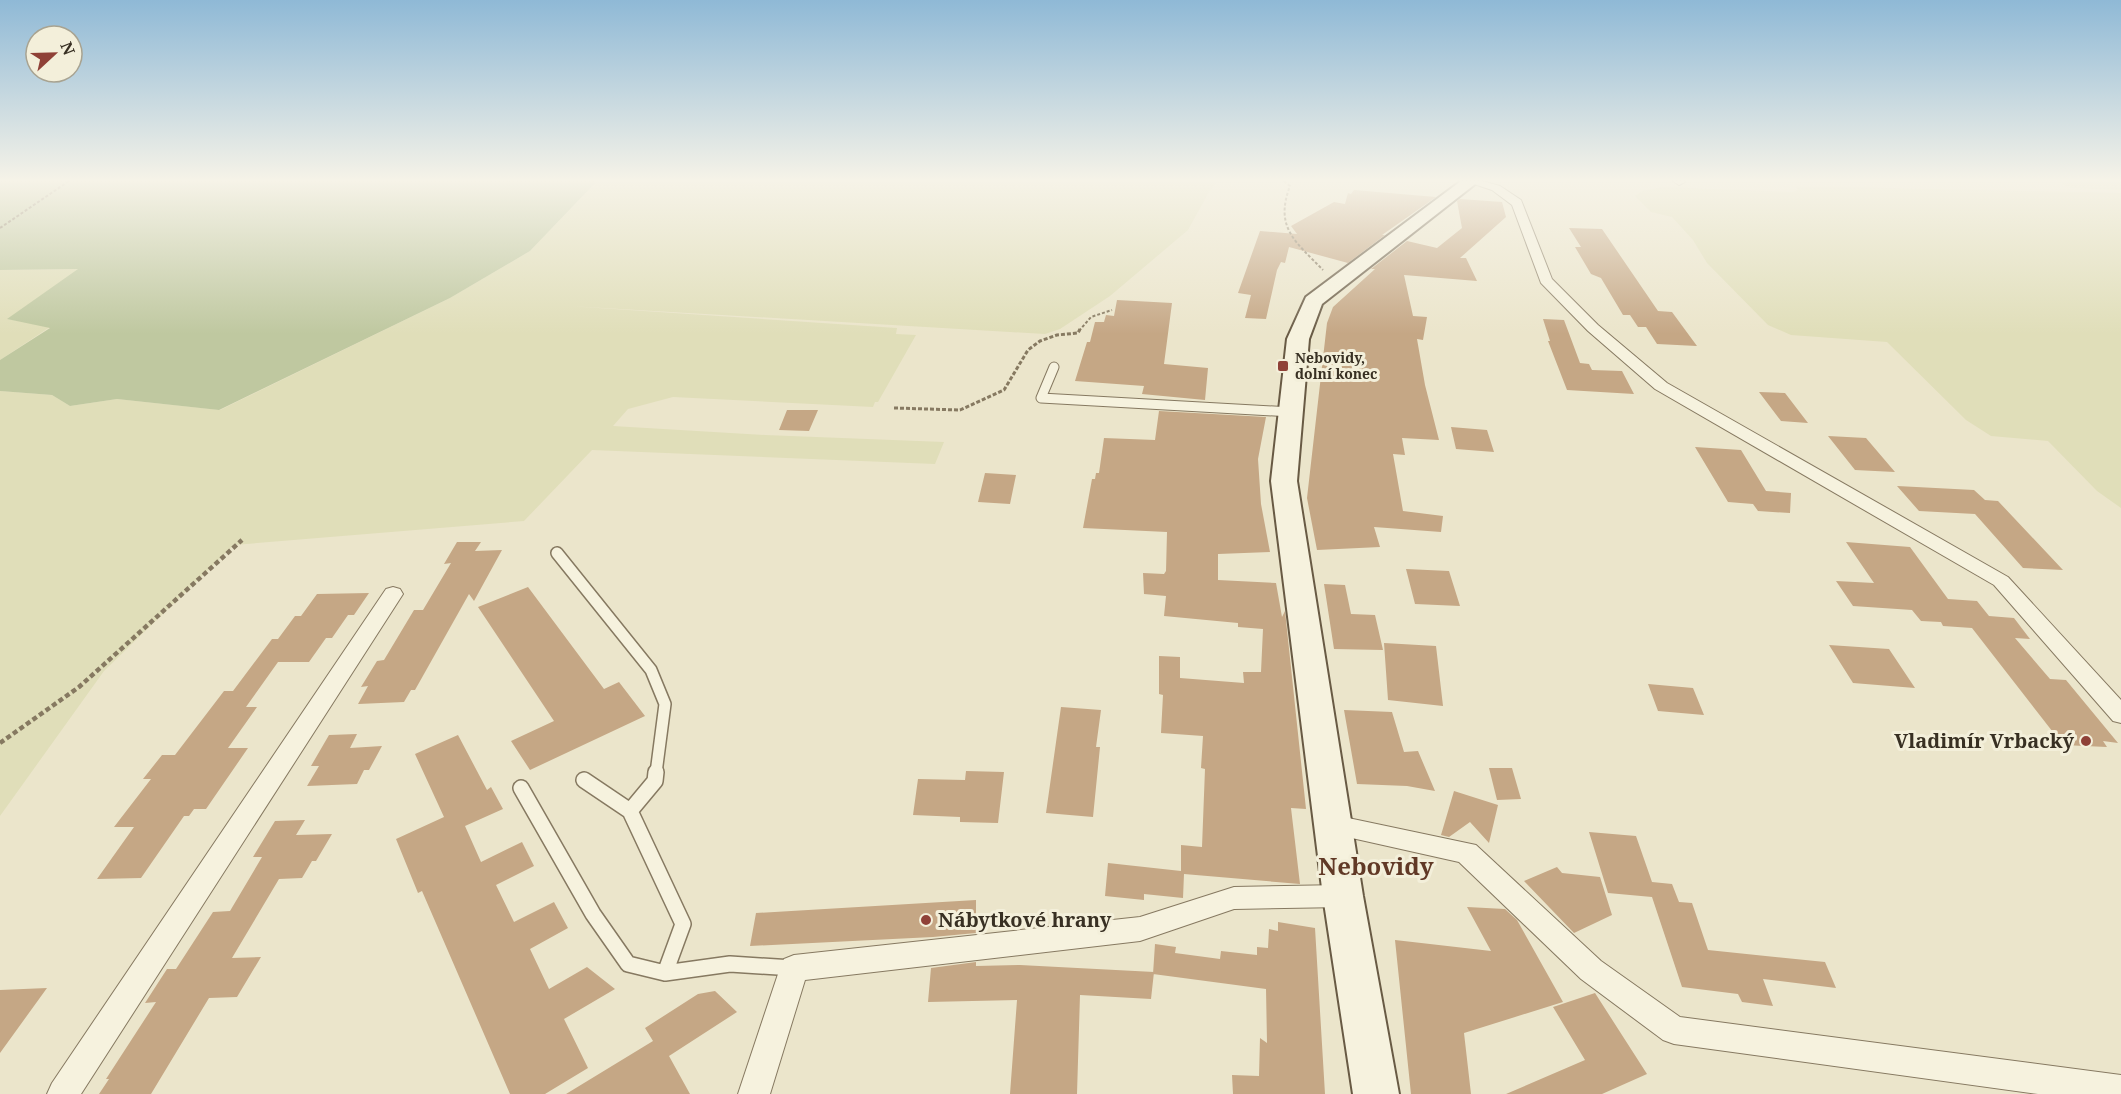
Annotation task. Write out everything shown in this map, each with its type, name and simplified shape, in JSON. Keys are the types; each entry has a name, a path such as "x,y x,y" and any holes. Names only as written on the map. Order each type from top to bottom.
{"street":[{"path":"1376,1094 1343,896 1284,481 1298,339 1313,301 1403,232"},
{"path":"1528,232 1546,280 1593,328 1661,386 2001,581 2121,715"},
{"path":"63,1094 393,594"},
{"path":"1334,825 1467,853 1591,970 1674,1030 2121,1090"},
{"path":"754,1094 794,968 1140,929 1234,898 1343,896"}],"lane":[{"path":"1054,368 1041,399 1291,412"},
{"path":"557,553 651,670 666,704 655,782 630,811"},
{"path":"584,780 630,811 683,924 665,973"},
{"path":"521,788 593,914 628,964 665,973 730,964 794,968"}],"path":[{"path":"1292,232 1336,284"},
{"path":"894,408 960,410 1004,390 1028,350 1040,341 1057,335 1078,333 1082,322 1095,314 1112,310"},
{"path":"0,743 79,687 242,540"}],"shaded area":[{"path":"548,232 1186,232 1110,296 1060,329 1045,334 569,306 897,328 896,334 916,335 873,407 673,397 628,409 613,426 944,442 935,464 592,450 524,521 234,545 104,671 0,816 0,391 52,395 70,406 117,399 220,410 450,298 530,251"},
{"path":"1686,232 2121,232 2121,508 2097,491 2048,441 1991,436 1966,420 1887,342 1791,335 1768,325 1707,263"},
{"path":"79,269 8,319 50,327 0,360 0,270"}],"green space":[{"path":"0,232 548,232 530,251 450,298 219,410 117,399 70,406 52,395 0,391 0,360 50,328 7,319 78,269 0,270"}],"building":[{"path":"1260,232 1297,234 1296,232 1386,232 1348,263 1289,247 1285,263 1281,262 1277,270 1266,319 1245,318 1251,295 1238,293"},
{"path":"1457,232 1489,232 1460,258 1466,258 1477,281 1404,275 1413,316 1427,317 1423,340 1417,339 1425,385 1439,440 1402,438 1405,455 1393,454 1403,511 1443,516 1441,532 1374,527 1380,547 1317,550 1307,498 1327,323 1333,307 1375,269 1371,269 1407,241 1437,248"},
{"path":"1572,232 1604,232 1658,311 1672,312 1697,346 1657,344 1646,327 1638,327 1630,315 1623,315 1601,278 1591,274 1575,247 1581,247"},
{"path":"1117,300 1172,303 1164,364 1208,368 1205,400 1142,394 1144,386 1075,381 1095,322 1104,322 1106,315 1114,316"},
{"path":"1543,319 1564,320 1580,363 1589,364 1592,370 1622,371 1634,394 1567,390 1548,341 1550,341"},
{"path":"1759,392 1785,393 1808,423 1781,421"},
{"path":"787,410 818,410 809,431 779,430"},
{"path":"1159,411 1266,417 1258,459 1261,504 1270,552 1218,554 1218,580 1276,583 1282,617 1285,611 1306,809 1291,808 1300,884 1184,874 1183,898 1144,894 1144,900 1105,896 1108,863 1181,871 1181,845 1202,847 1205,769 1201,768 1203,736 1161,733 1163,695 1159,694 1159,656 1180,657 1180,678 1244,683 1243,672 1261,672 1263,629 1238,627 1238,623 1164,616 1166,596 1144,594 1143,573 1164,574 1166,571 1167,532 1083,528 1092,479 1095,479 1096,473 1099,473 1104,438 1155,440"},
{"path":"1451,427 1487,430 1494,452 1456,449"},
{"path":"1828,436 1866,438 1895,472 1855,470"},
{"path":"1695,447 1741,450 1766,491 1791,493 1790,513 1758,511 1753,504 1728,502"},
{"path":"985,473 1016,475 1010,504 978,502"},
{"path":"1897,486 1974,490 1985,500 1998,501 2063,570 2023,568 1975,514 1919,511"},
{"path":"457,542 481,542 475,551 502,550 474,601 469,594 415,690 411,690 404,702 358,704 368,686 361,687 377,661 384,660 414,610 423,610 451,563 444,564"},
{"path":"1846,542 1910,547 1948,599 1977,601 1989,616 2014,618 2030,639 2015,638 2050,679 2066,680 2118,743 2103,741 2107,747 2063,745 1972,628 1943,626 1941,622 1921,621 1912,610 1853,606 1836,581 1874,583"},
{"path":"1406,569 1449,571 1460,606 1415,604"},
{"path":"1324,584 1345,585 1351,614 1375,615 1383,650 1334,649"},
{"path":"528,587 604,689 619,682 645,716 530,770 511,741 554,721 478,607"},
{"path":"369,593 354,615 348,615 332,638 326,638 309,662 278,662 246,707 257,707 228,748 248,748 206,809 194,809 189,816 184,816 141,878 97,879 134,827 114,827 151,779 143,779 162,755 175,755 224,691 233,691 272,639 278,639 295,616 301,616 317,594"},
{"path":"1384,643 1436,646 1443,706 1388,700"},
{"path":"1829,645 1889,649 1915,688 1853,683"},
{"path":"1648,684 1693,688 1704,715 1658,711"},
{"path":"1061,707 1101,710 1096,747 1100,747 1093,817 1046,813"},
{"path":"1344,710 1392,712 1404,752 1418,751 1435,791 1407,786 1357,784"},
{"path":"357,734 350,748 382,746 369,770 364,770 357,784 307,786 319,766 311,766 329,735"},
{"path":"458,735 487,790 491,787 503,809 465,826 481,862 522,842 534,866 496,885 514,922 554,902 568,928 530,949 549,989 587,967 615,989 564,1019 588,1068 545,1094 510,1094 422,891 418,893 396,839 444,817 415,754"},
{"path":"1489,768 1512,768 1521,799 1497,800"},
{"path":"966,771 1004,772 998,823 960,822 960,817 913,815 918,779 965,780"},
{"path":"1454,791 1498,805 1489,843 1470,822 1449,837 1441,835"},
{"path":"305,820 296,835 332,834 316,861 312,861 302,878 279,879 232,958 261,957 237,997 209,998 151,1094 99,1094 109,1079 106,1079 156,1002 145,1003 167,969 176,969 213,912 230,911 262,857 253,857 275,821"},
{"path":"1589,832 1636,836 1652,882 1672,884 1679,902 1692,903 1708,950 1825,962 1836,988 1763,979 1773,1006 1742,1002 1738,994 1682,987 1652,897 1608,893"},
{"path":"1557,867 1562,873 1600,877 1612,915 1574,933 1524,881"},
{"path":"976,900 976,933 750,946 756,913"},
{"path":"1467,907 1505,909 1517,920 1563,1002 1464,1033 1471,1094 1411,1094 1395,940 1491,951"},
{"path":"1278,922 1315,928 1325,1094 1233,1094 1232,1075 1259,1076 1260,1038 1267,1043 1266,989 1153,974 1155,944 1176,947 1175,953 1220,959 1221,951 1257,955 1257,947 1268,948 1269,929 1278,931"},
{"path":"976,962 976,966 1020,965 1154,972 1151,999 1080,995 1077,1094 1010,1094 1017,1000 928,1002 931,968"},
{"path":"47,988 0,1053 0,990"},
{"path":"715,991 737,1012 669,1056 690,1094 566,1094 653,1041 645,1028 698,994"},
{"path":"1595,993 1647,1074 1602,1094 1506,1094 1585,1060 1553,1007"}],"place":[{"name":"Nebovidy, dolní konec","path":"1283,366"},
{"name":"Vladimír Vrbacký","path":"2086,741"},
{"name":"Nábytkové hrany","path":"926,920"}],"district":[{"name":"Nebovidy","path":"1376,867"}]}
